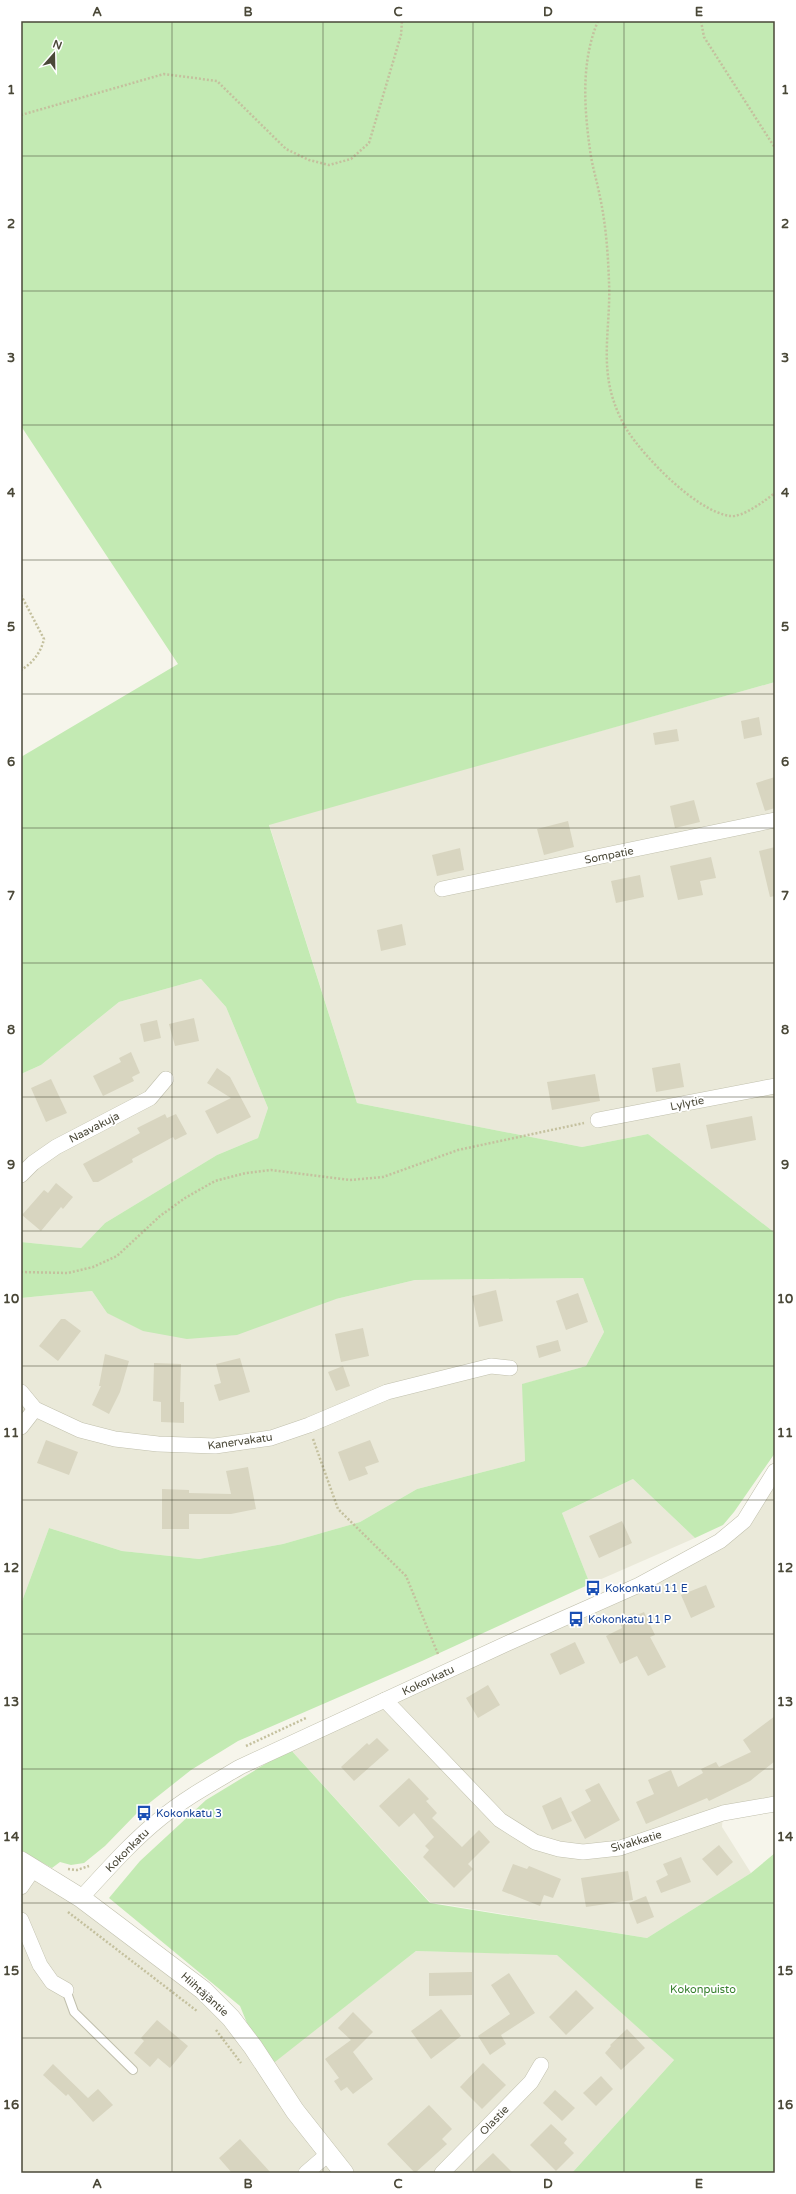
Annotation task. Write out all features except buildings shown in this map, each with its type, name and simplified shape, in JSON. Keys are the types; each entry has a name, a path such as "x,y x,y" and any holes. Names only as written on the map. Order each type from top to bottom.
{"street":[{"name":"Sompatie","path":"442,888 775,820"},
{"name":"Naavakuja","path":"21,1174 33,1163 56,1147 150,1098 166,1079"},
{"name":"Lylytie","path":"598,1120 775,1086"},
{"name":"Kanervakatu","path":"21,1392 36,1409 80,1430 115,1438 180,1446 215,1446 271,1438 309,1425 387,1392 491,1366 510,1368"},
{"path":"21,1427 36,1409"},
{"name":"Kokonkatu","path":"81,1898 128,1847 161,1818 201,1789 273,1750 639,1585 720,1541 744,1521 775,1471"},
{"name":"Sivakkatie","path":"385,1700 500,1820 535,1842 559,1849 583,1852 620,1848 723,1813 775,1804"},
{"path":"21,1887 28,1865"},
{"name":"Hiihtäjäntie","path":"28,1865 81,1898 197,1986 231,2018 253,2047 295,2111 344,2173"},
{"path":"21,1920 40,1965 52,1982 66,1990"},
{"name":"Olastie","path":"442,2173 531,2082 542,2064"},
{"path":"306,2173 328,2154"}],"lane":[{"path":"66,1990 74,2012 133,2070"}],"path":[{"path":"21,115 164,74 217,81 286,149 309,160 330,165 352,159 369,143 401,35 402,21"},
{"path":"598,21 587,60 585,92 590,150 601,198 605,236 609,284 606,363 614,402 626,429 646,455 680,488 708,509 731,516 760,505 775,493"},
{"path":"701,21 704,37 775,148"},
{"path":"21,595 44,638 41,650 21,670"},
{"path":"21,1272 68,1273 93,1268 117,1256 160,1216 185,1198 215,1181 246,1173 271,1170 350,1180 383,1177 458,1150 598,1120"},
{"path":"309,1425 338,1509 349,1517 406,1576 438,1654"},
{"path":"65,1910 201,2014"},
{"path":"212,2024 245,2068"}],"shaded area":[{"path":"775,682 775,1233 648,1134 582,1147 357,1103 269,824"},
{"path":"201,979 226,1007 268,1108 258,1138 217,1155 105,1223 81,1248 21,1242 21,1074 41,1065 119,1002"},
{"path":"583,1278 604,1332 586,1366 523,1384 525,1461 417,1489 360,1522 283,1544 199,1559 122,1551 49,1528 21,1604 21,1298 92,1291 107,1313 336,1299 415,1280"},
{"path":"775,1471 775,1804 723,1813 722,1827 751,1873 647,1938 430,1902 290,1749 720,1541"},
{"path":"633,1479 695,1538 590,1584 562,1513"},
{"path":"21,1861 167,1962 266,2068 416,1951 557,1954 674,2060 572,2173 21,2173"}],"green space":[{"path":"21,21 775,21 775,682 269,825 357,1103 582,1147 648,1134 775,1233 775,1453 734,1512 723,1525 695,1538 633,1479 562,1513 590,1584 422,1661 238,1741 191,1770 138,1812 105,1846 84,1863 71,1865 60,1862 52,1868 21,1851 21,1604 49,1528 122,1551 199,1559 283,1544 360,1522 417,1489 525,1461 522,1384 586,1366 604,1332 583,1278 415,1280 336,1299 237,1335 187,1339 143,1331 107,1313 92,1291 21,1298 21,1242 81,1248 105,1223 217,1155 258,1138 268,1108 226,1007 201,979 119,1002 41,1065 21,1074 21,757 178,664 21,426"},
{"name":"Kokonpuisto","path":"290,1749 430,1903 647,1938 751,1873 775,1853 775,2173 572,2173 674,2060 557,1955 416,1951 266,2069 240,2006 109,1898 140,1861 206,1800"}],"place":[{"name":"Kokonkatu 11 E","path":"593,1588"},
{"name":"Kokonkatu 11 P","path":"576,1619"},
{"name":"Kokonkatu 3","path":"144,1813"}]}
